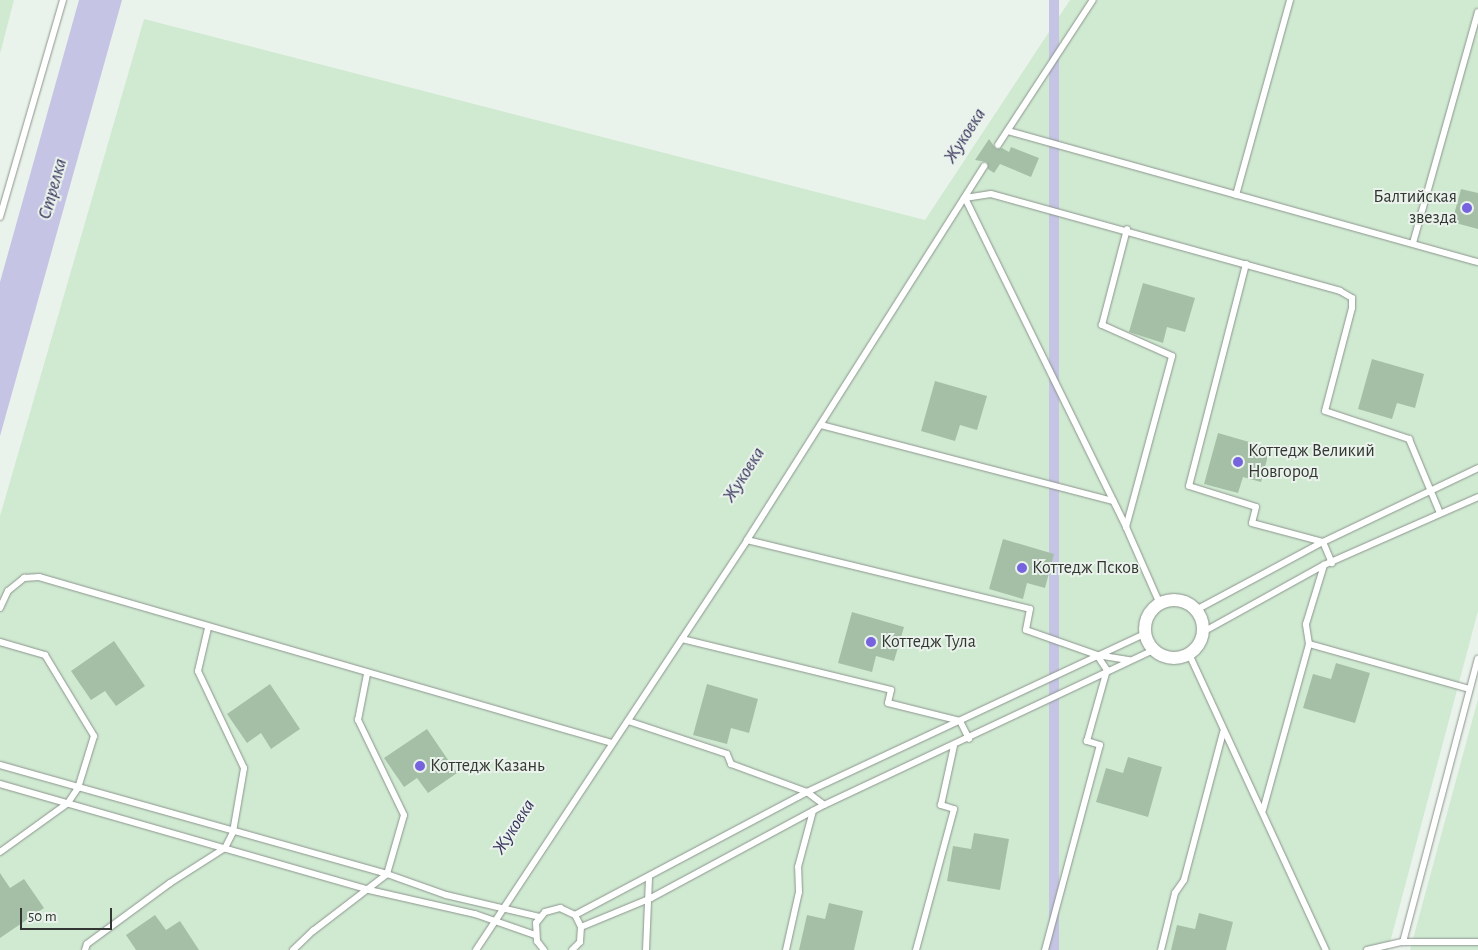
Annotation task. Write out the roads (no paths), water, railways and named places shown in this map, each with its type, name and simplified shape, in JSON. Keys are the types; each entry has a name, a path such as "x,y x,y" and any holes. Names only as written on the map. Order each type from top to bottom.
{"street":[{"path":"1179,601 1196,610 1203,632 1196,648 1189,654 1171,658 1154,650 1146,633 1148,616 1160,604 1179,601"}],"lane":[{"path":"0,217 63,0"},
{"path":"998,145 1093,0"},
{"path":"1236,195 1290,0"},
{"path":"1412,243 1478,12"},
{"path":"1008,131 1478,262"},
{"path":"476,950 505,909 612,743 747,540 984,166"},
{"path":"965,198 991,194 1127,229 1340,290 1352,298 1352,308 1325,411 1408,439 1440,514"},
{"path":"965,198 1126,527 1160,604"},
{"path":"1126,527 1172,356 1102,325 1127,229"},
{"path":"1246,264 1189,486 1256,507 1252,522 1323,542"},
{"path":"821,425 1113,501"},
{"path":"1196,610 1323,542 1430,493 1478,468"},
{"path":"1203,632 1324,565 1478,497"},
{"path":"747,540 1030,609 1026,630 1097,655 1132,660"},
{"path":"1323,542 1332,563"},
{"path":"1263,810 1309,644 1306,624 1324,565"},
{"path":"0,608 8,591 24,578 39,578 612,743"},
{"path":"85,950 87,944 170,883 225,848 233,832 244,768 198,671 208,628"},
{"path":"575,915 807,792 960,722 1146,633"},
{"path":"682,639 892,690 888,703 960,722 969,739"},
{"path":"0,642 45,655 94,736 78,788 68,803 0,852"},
{"path":"1309,644 1469,689"},
{"path":"581,927 650,898 824,805 969,739 1107,670 1154,650"},
{"path":"1189,654 1223,732 1263,810 1326,950"},
{"path":"1045,950 1100,745 1087,741 1107,670 1097,655"},
{"path":"1404,942 1478,659"},
{"path":"293,950 312,931 369,890 387,874 404,815 358,720 367,674"},
{"path":"628,721 727,754 731,764 807,792 824,805"},
{"path":"1161,950 1175,893 1184,880 1223,732"},
{"path":"916,950 954,809 941,805 954,746"},
{"path":"0,766 387,874 446,895 540,917"},
{"path":"0,784 369,890 475,914 494,923 535,935"},
{"path":"786,950 799,892 798,867 813,811"},
{"path":"646,950 650,898 649,877"},
{"path":"541,949 535,935 540,917 552,909 560,908 575,915 581,927 580,942 572,950"},
{"path":"1367,950 1404,942 1478,942"}],"water":[{"name":"Стрелка","path":"79,0 122,0 0,436 0,282"},
{"path":"1049,0 1059,0 1059,950 1049,950"}],"place":[{"name":"Балтийская звезда","path":"1467,208"},
{"name":"Коттедж Великий Новгород","path":"1238,462"},
{"name":"Коттедж Псков","path":"1022,568"},
{"name":"Коттедж Тула","path":"871,642"},
{"name":"Коттедж Казань","path":"420,766"}],"water label":[{"name":"Жуковка","path":"965,136"},
{"name":"Жуковка","path":"744,475"},
{"name":"Жуковка","path":"514,827"}]}
